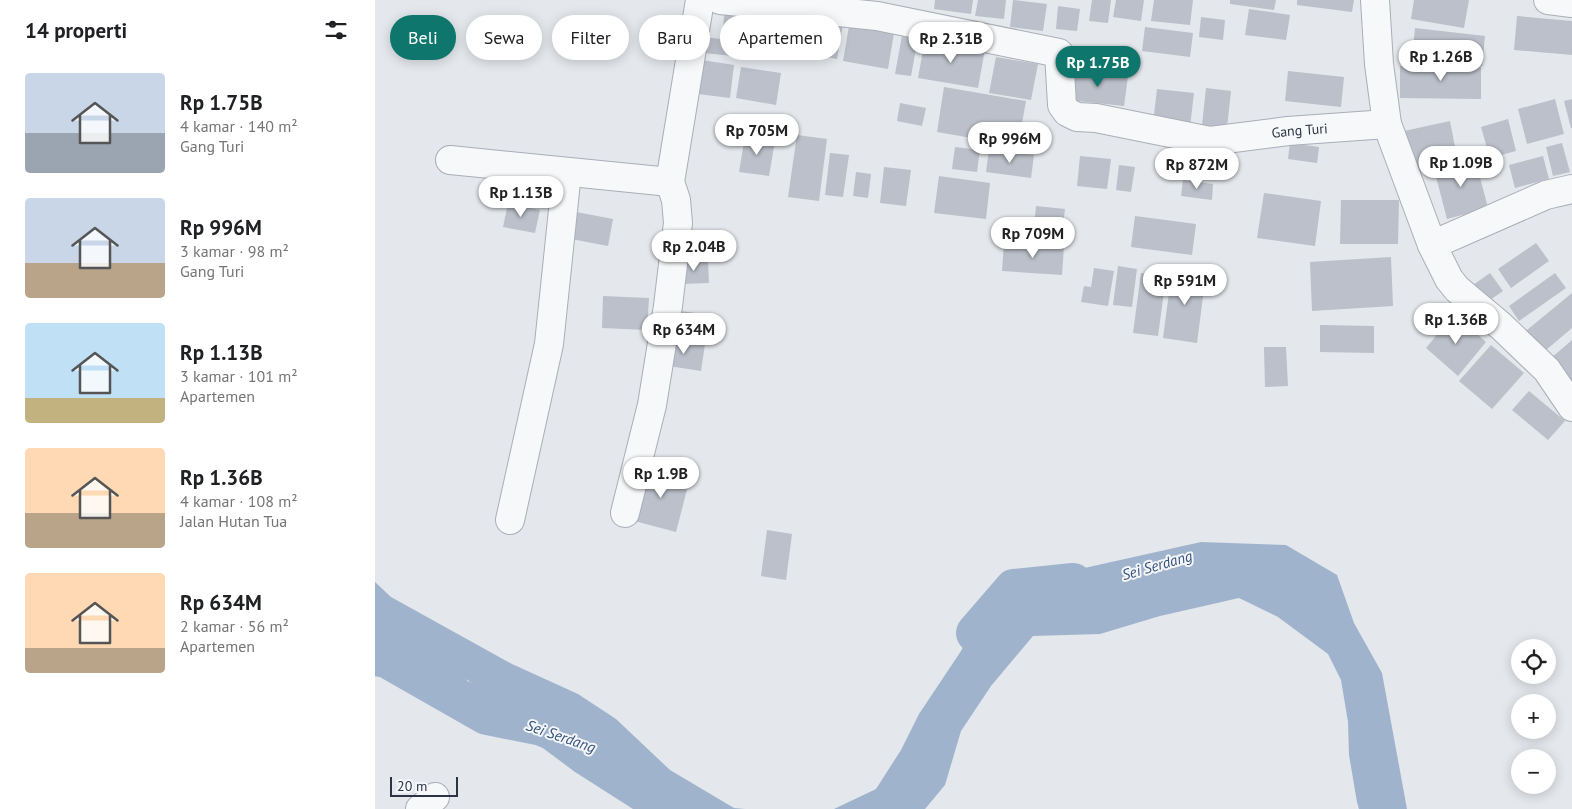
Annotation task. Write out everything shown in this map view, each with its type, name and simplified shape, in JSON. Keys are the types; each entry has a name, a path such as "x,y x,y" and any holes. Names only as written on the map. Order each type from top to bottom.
{"street":[{"path":"625,513 652,405 669,306 678,223 676,200 670,182 700,0"},
{"name":"Gang Turi","path":"720,0 877,16 1059,53 1062,104 1067,112 1077,117 1096,118 1210,141 1288,131 1387,124"},
{"path":"1375,0 1379,64 1387,124 1432,245 1449,279 1457,289 1501,326 1547,370 1571,402"},
{"path":"1548,0 1572,3"},
{"path":"450,160 670,182"},
{"path":"510,520 549,344 567,172"},
{"path":"1432,245 1546,195 1572,189"}],"water":[{"path":"1201,542 1286,545 1337,575 1354,623 1382,673 1407,809 1359,809 1349,755 1348,722 1341,680 1328,654 1278,617 1239,598 1160,616 1100,634 1033,636 991,686 961,731 945,785 925,809 834,809 876,789 901,750 919,714 961,651 984,606 1035,579"},
{"path":"375,582 391,597 512,664 578,694 616,719 670,770 734,808 745,809 633,809 575,772 512,725 468,680 380,672 375,669"}],"building":[{"path":"935,0 973,0 971,14 934,9"},
{"path":"978,0 1006,0 1004,19 975,16"},
{"path":"1013,0 1047,4 1043,31 1010,27"},
{"path":"1092,0 1111,0 1108,23 1089,21"},
{"path":"1116,0 1144,0 1141,21 1113,17"},
{"path":"1154,0 1193,0 1190,25 1151,21"},
{"path":"1230,0 1276,0 1274,10 1230,4"},
{"path":"1297,0 1354,0 1352,12 1297,5"},
{"path":"1414,0 1469,0 1464,28 1411,19"},
{"path":"1058,6 1080,9 1077,31 1056,29"},
{"path":"725,7 749,11 749,15 724,15"},
{"path":"1249,9 1290,15 1286,40 1245,35"},
{"path":"754,12 776,15 754,15"},
{"path":"1517,16 1572,21 1572,55 1514,50"},
{"path":"841,17 844,18 841,36"},
{"path":"1201,17 1225,20 1223,40 1199,37"},
{"path":"849,26 894,33 888,69 843,61"},
{"path":"1145,27 1193,33 1190,57 1142,51"},
{"path":"1415,28 1485,36 1482,66 1412,58"},
{"path":"903,30 919,33 911,76 895,74"},
{"path":"710,38 720,39 720,55 710,54"},
{"path":"925,39 985,49 978,88 918,78"},
{"path":"996,57 1038,64 1031,100 989,93"},
{"path":"702,60 734,65 730,98 698,94"},
{"path":"1400,66 1481,67 1481,99 1400,98"},
{"path":"741,67 781,73 776,105 736,98"},
{"path":"1071,69 1128,76 1124,106 1068,100"},
{"path":"1288,71 1344,77 1341,107 1285,101"},
{"path":"944,87 1026,101 1018,146 937,132"},
{"path":"1206,88 1231,91 1227,128 1202,125"},
{"path":"1157,89 1194,93 1190,127 1153,123"},
{"path":"1555,99 1564,134 1527,144 1518,109"},
{"path":"1572,99 1572,128 1571,128 1564,101"},
{"path":"900,103 926,108 922,126 897,121"},
{"path":"1508,119 1516,151 1490,158 1481,127"},
{"path":"1450,121 1457,157 1411,168 1404,131"},
{"path":"797,135 827,139 819,201 788,197"},
{"path":"745,136 775,141 769,176 739,172"},
{"path":"1290,143 1319,147 1317,163 1288,159"},
{"path":"1562,143 1570,172 1553,176 1546,147"},
{"path":"955,147 980,150 977,172 952,169"},
{"path":"989,149 1034,155 1031,178 986,172"},
{"path":"830,153 849,155 843,197 825,195"},
{"path":"1080,156 1111,159 1107,189 1077,186"},
{"path":"1543,156 1549,179 1515,188 1509,165"},
{"path":"1475,158 1488,208 1447,219 1434,169"},
{"path":"1119,165 1135,167 1131,192 1116,190"},
{"path":"884,167 911,170 906,206 880,203"},
{"path":"856,172 871,174 868,198 853,196"},
{"path":"939,176 990,183 986,219 934,213"},
{"path":"1183,180 1213,184 1212,200 1181,196"},
{"path":"1264,193 1321,201 1315,246 1257,238"},
{"path":"1341,200 1399,200 1398,244 1340,244"},
{"path":"508,203 540,210 535,233 503,227"},
{"path":"1036,206 1065,209 1062,233 1034,229"},
{"path":"571,211 613,219 608,246 566,238"},
{"path":"1135,216 1196,224 1192,255 1131,247"},
{"path":"1004,242 1064,246 1062,275 1002,271"},
{"path":"1536,243 1549,261 1511,288 1498,269"},
{"path":"1391,257 1393,306 1312,311 1310,262"},
{"path":"708,260 709,283 681,284 680,261"},
{"path":"1118,266 1137,269 1132,307 1113,305"},
{"path":"1094,268 1114,271 1108,306 1081,302 1084,286 1091,287"},
{"path":"1172,270 1206,274 1197,343 1163,338"},
{"path":"1141,273 1166,277 1158,336 1133,333"},
{"path":"1490,273 1503,291 1486,303 1473,285"},
{"path":"1555,273 1566,288 1519,321 1509,306"},
{"path":"1572,293 1572,328 1539,356 1521,335"},
{"path":"603,296 649,298 647,330 602,328"},
{"path":"672,310 718,316 714,342 668,336"},
{"path":"1454,314 1486,342 1458,376 1426,348"},
{"path":"1320,325 1374,326 1374,353 1320,352"},
{"path":"666,339 705,344 701,371 662,365"},
{"path":"1572,340 1572,385 1550,359"},
{"path":"1491,345 1524,373 1492,409 1459,381"},
{"path":"1264,347 1286,347 1288,386 1265,387"},
{"path":"1529,391 1565,421 1548,440 1512,410"},
{"path":"646,466 690,478 676,532 631,520"},
{"path":"767,530 792,534 786,580 761,576"}],"waterway":[{"name":"Sei Serdang","path":"976,633 1014,589 1073,583"},
{"name":"Sei Serdang","path":"375,656 387,658 487,715 542,726 559,733"}]}
